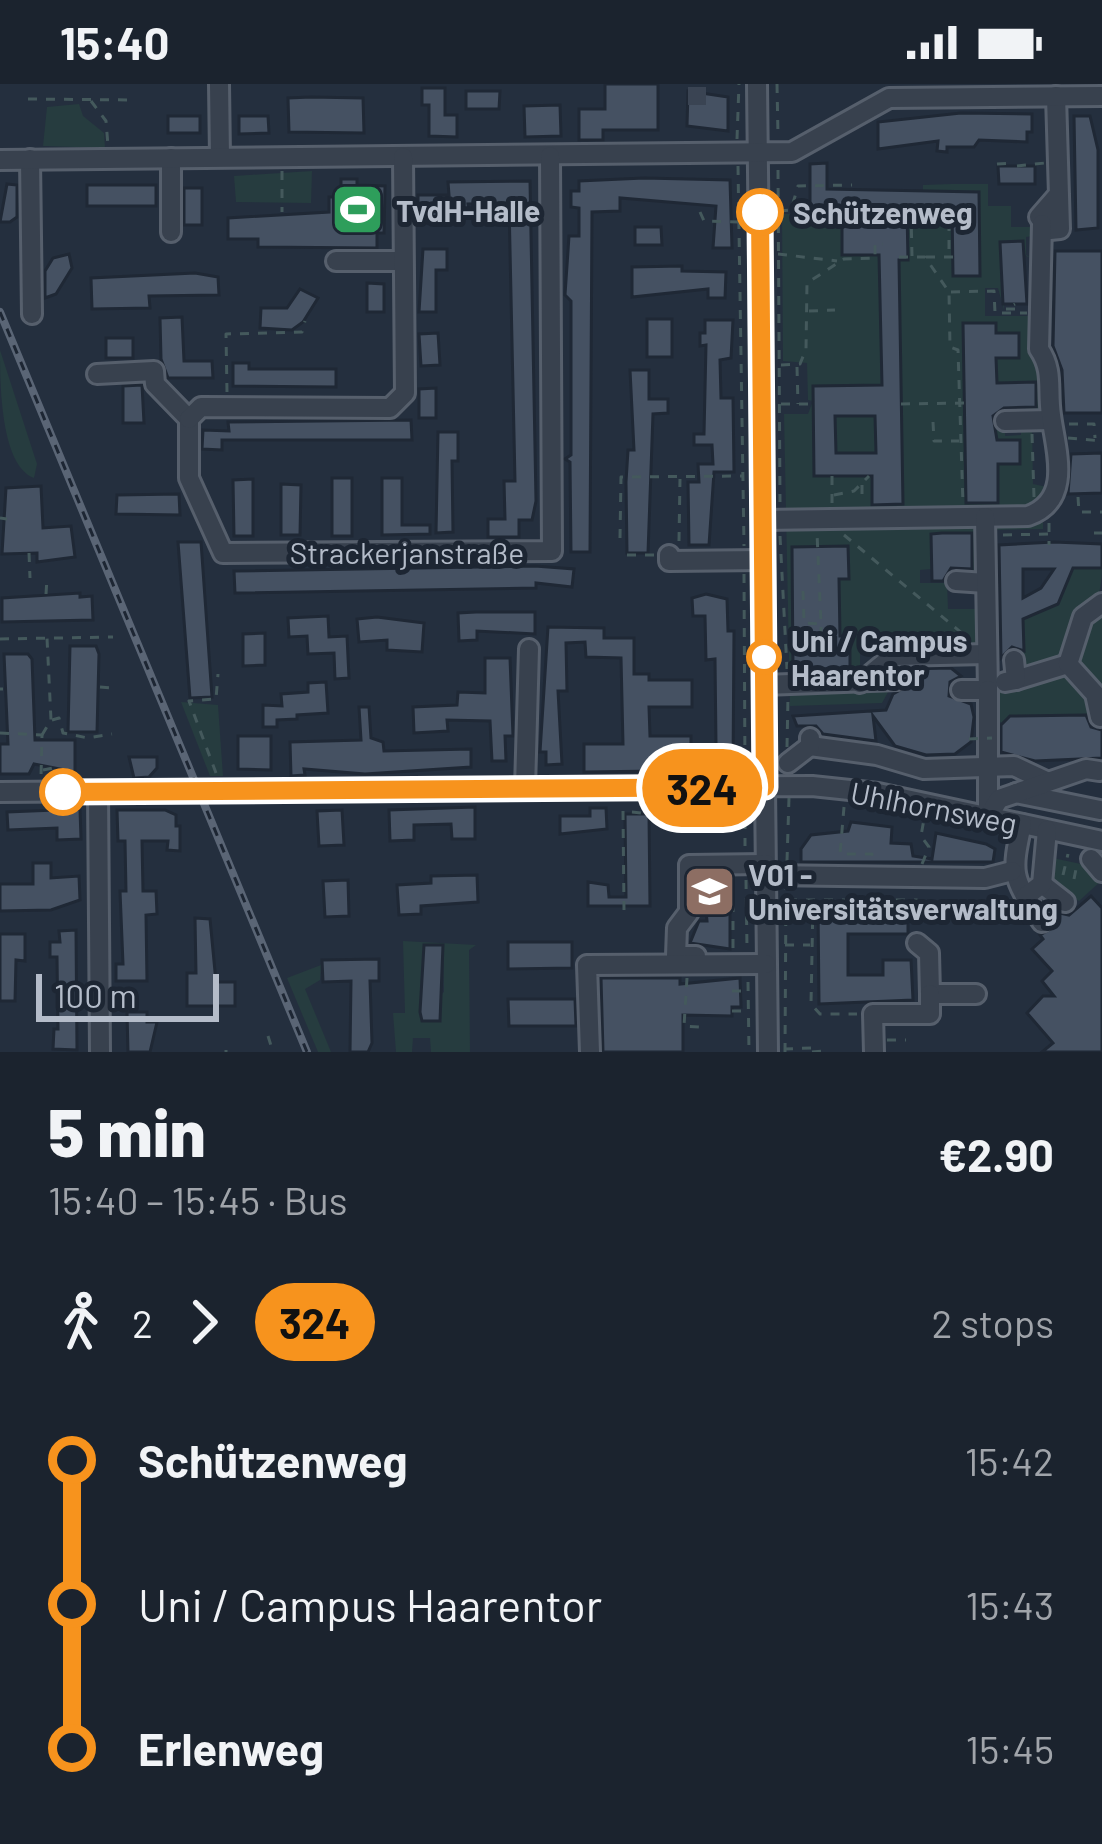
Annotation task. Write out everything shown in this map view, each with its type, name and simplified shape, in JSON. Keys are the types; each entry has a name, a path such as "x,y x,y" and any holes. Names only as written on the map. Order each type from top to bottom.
{"street":[{"path":"219,84 220,158"},
{"path":"757,84 771,520 753,560 764,685 765,787 752,959 771,1051"},
{"path":"0,160 759,154 807,146 889,98 1102,95"},
{"path":"771,520 964,518 985,526 1046,505 1050,365 1039,349 1039,313 1042,208 1059,194 1056,96"},
{"name":"Strackerjanstraße","path":"189,419 189,478 223,554 552,551 550,156"},
{"path":"97,374 154,371 155,384 189,419 201,407 390,408 398,404 405,393 403,157"},
{"path":"171,158 171,232"},
{"path":"34,159 41,247"},
{"path":"32,314 34,159"},
{"path":"336,261 403,261"},
{"path":"1005,421 1048,430"},
{"path":"985,526 988,817"},
{"path":"674,558 753,560"},
{"path":"956,581 986,583"},
{"path":"1068,664 1079,625 1089,610 1102,604"},
{"path":"525,788 529,649"},
{"path":"860,683 893,656 987,652"},
{"path":"961,690 988,687 1015,670 1068,664"},
{"path":"1068,664 1095,694 1100,717"},
{"path":"764,685 897,680"},
{"path":"788,763 810,742 877,754 924,769 1014,766 1046,781"},
{"path":"988,817 999,799 1100,765 1095,813 1016,794"},
{"name":"Uhlhornsweg","path":"0,792 847,788 1102,841"},
{"path":"98,791 100,1052"},
{"path":"1022,824 1012,871 1042,922"},
{"path":"1025,897 1042,884 1047,830"},
{"path":"752,959 676,956 681,918 689,912 689,865 920,878 985,878 1012,871"},
{"path":"1042,884 1065,902"},
{"path":"874,1052 873,1014 930,1014 929,953 917,944"},
{"path":"590,1052 587,965 687,965 752,959"},
{"path":"930,994 976,994"}],"path":[{"path":"737,144 739,84"},
{"path":"776,136 777,84"},
{"path":"778,93 788,95"},
{"path":"28,99 132,100"},
{"path":"89,99 106,122 107,158"},
{"path":"281,157 282,212"},
{"path":"997,164 1047,163"},
{"path":"737,165 743,476 753,560 745,788 759,868 785,900 785,945 771,1051"},
{"path":"776,168 779,404 771,520 787,685 788,763"},
{"path":"778,211 791,210 798,186 852,185"},
{"path":"700,212 704,221 740,222"},
{"path":"899,257 911,257 925,257 951,257 949,213 911,213 911,257"},
{"path":"778,254 839,261 875,258 873,244 884,244"},
{"path":"925,257 949,292 964,518"},
{"path":"798,404 796,365 806,349 807,283 839,261"},
{"path":"949,292 994,291 994,313 1039,313"},
{"path":"807,311 835,310"},
{"path":"228,406 226,334 302,332 305,321"},
{"path":"779,365 796,365"},
{"path":"901,404 969,403"},
{"path":"779,404 813,404"},
{"path":"933,422 934,440 959,441"},
{"path":"1033,442 1062,424 1094,424 1095,438"},
{"path":"1033,442 1048,430 1102,441"},
{"path":"1033,442 1049,545"},
{"path":"1033,464 1044,464"},
{"path":"620,538 621,477 743,476"},
{"path":"821,637 825,519 832,476"},
{"path":"832,495 854,491 869,476"},
{"path":"627,556 674,558 680,477"},
{"path":"862,483 862,500"},
{"path":"1046,505 1085,496"},
{"path":"1078,497 1079,512 1102,512"},
{"path":"0,518 7,520"},
{"path":"825,519 987,652"},
{"path":"985,526 1049,534"},
{"path":"1094,533 1102,532"},
{"path":"29,553 30,578"},
{"path":"46,594 47,578"},
{"path":"803,591 804,623 821,623"},
{"path":"0,639 113,637"},
{"path":"41,784 42,735 51,720 47,638"},
{"path":"218,674 216,699 189,704 223,791"},
{"path":"100,687 113,688"},
{"path":"51,720 58,718 63,733 88,738 112,734"},
{"path":"0,734 42,735"},
{"path":"968,739 992,738"},
{"path":"41,770 53,768"},
{"path":"771,1051 748,1011 752,959 747,913 789,786"},
{"path":"847,788 840,854 872,854 872,877"},
{"path":"624,910 623,811 661,815"},
{"path":"920,878 929,847 921,836 923,826"},
{"path":"1064,875 1068,854"},
{"path":"1074,879 1091,863"},
{"path":"733,912 759,868"},
{"path":"785,900 917,900 917,944"},
{"path":"812,900 811,1004 820,1014 873,1014"},
{"path":"733,912 747,913"},
{"path":"733,912 752,959"},
{"path":"785,945 812,945"},
{"path":"687,965 684,1026 699,1027"},
{"path":"732,991 748,991"},
{"path":"732,1011 748,1011"},
{"path":"268,1036 273,1052"},
{"path":"771,1051 826,1051"}],"green space":[{"path":"79,104 83,116 104,133 105,148 43,146 47,107"},
{"path":"312,171 311,203 236,202 234,176"},
{"path":"988,184 988,206 1011,206 1011,227 1033,227 1033,236 1026,237 1026,255 1000,242 1004,310 998,288 985,288 985,316 1035,316 1046,411 1003,415 1003,408 997,409 997,422 1005,422 1005,436 1021,435 1021,421 1032,421 1033,484 1057,489 1043,509 1043,529 985,530 986,574 973,574 972,533 931,534 932,569 920,570 920,583 947,583 948,609 979,609 979,643 860,648 860,685 892,685 882,703 790,706 784,414 808,414 813,401 808,400 807,363 783,361 782,214 923,213 923,185"},
{"path":"0,350 37,464 34,478 23,470 8,441"},
{"path":"1072,568 1102,568 1097,602 1071,646 1029,675 1020,665 1023,618 1058,604"},
{"path":"1102,606 1102,690 1077,663 1075,644"},
{"path":"1069,670 1089,697 1091,717 1012,717 1004,725 997,719 990,693 999,686"},
{"path":"181,702 218,705 223,776 210,776"},
{"path":"1053,858 1090,866 1102,880 1079,901 1051,883"},
{"path":"403,941 476,945 469,950 470,1052 431,1052 430,1038 413,1038 412,1052 396,1052 393,1013 405,1013","holes":["424,945 443,945 444,992 422,1012"]},
{"path":"321,965 320,980 305,989 331,1052 318,1052 287,978"}],"building":[{"path":"605,84 658,84 658,130 603,130 603,140 579,140 579,109 605,109"},
{"path":"422,88 445,88 445,115 457,115 457,137 429,136 429,105 422,105"},
{"path":"466,91 500,91 499,109 466,109"},
{"path":"688,91 728,97 728,131 687,126"},
{"path":"288,98 363,98 364,133 289,132"},
{"path":"560,105 561,136 525,137 524,106"},
{"path":"961,113 1032,114 1032,132 1027,132 1027,142 979,140 974,147 947,147 947,152 937,151 938,141 878,149 878,122"},
{"path":"168,116 200,116 200,133 168,133"},
{"path":"239,116 268,116 269,133 239,134"},
{"path":"1074,116 1090,116 1098,150 1098,228 1076,230"},
{"path":"827,163 827,189 979,192 980,276 953,276 952,209 907,211 908,260 899,260 903,504 872,505 872,476 814,476 813,386 882,385 879,255 842,255 842,211 810,212 810,164","holes":["835,416 875,416 876,453 836,453"]},
{"path":"998,166 1035,166 1035,184 999,184"},
{"path":"341,179 385,186 384,233 377,233 377,248 258,247 258,239 228,239 228,218 329,212 329,197 341,197"},
{"path":"730,180 732,248 713,248 716,206 620,198 620,211 592,212 590,552 571,552 570,462 565,459 571,455 571,301 565,295 569,236 579,236 579,208 571,207 571,191 579,191 579,181"},
{"path":"530,181 536,501 532,520 519,520 519,537 488,537 488,519 505,519 504,481 515,481 509,203 468,204 469,211 437,212 437,223 418,223 418,195 449,195 448,182"},
{"path":"7,184 17,185 17,217 0,222"},
{"path":"87,185 156,185 156,206 87,206"},
{"path":"184,188 202,188 202,225 184,225"},
{"path":"635,227 661,227 662,245 635,245"},
{"path":"1023,241 1027,304 1003,304 1000,242"},
{"path":"423,249 447,249 447,270 436,270 436,312 419,312"},
{"path":"1055,251 1102,251 1102,413 1064,413 1062,370 1053,346"},
{"path":"69,254 72,268 56,294 45,298 45,271 53,258"},
{"path":"682,266 682,271 726,272 725,298 708,298 708,289 632,297 632,267"},
{"path":"195,273 218,277 219,295 149,296 150,308 92,309 91,278"},
{"path":"367,283 384,284 384,312 367,312"},
{"path":"300,289 318,298 303,322 292,330 260,328 261,308 287,308"},
{"path":"182,317 184,361 212,361 213,378 168,378 161,359 160,318"},
{"path":"647,319 672,319 672,357 647,357"},
{"path":"705,320 733,320 731,358 720,360 721,398 733,398 734,472 714,472 709,545 689,545 688,482 699,482 698,464 713,464 712,445 694,445 694,434 704,434 706,345 700,346 700,333 705,333"},
{"path":"963,323 996,323 996,333 1019,333 1019,358 996,358 997,383 1036,382 1036,407 1004,408 993,416 997,440 1020,440 1020,464 998,464 998,503 966,503"},
{"path":"438,333 440,365 421,366 419,334"},
{"path":"106,338 133,338 133,358 106,358"},
{"path":"233,363 249,363 249,369 336,369 336,387 233,386"},
{"path":"630,370 649,370 649,399 668,399 668,413 653,414 648,553 627,553 628,450 634,450"},
{"path":"142,385 144,423 123,423 123,386"},
{"path":"436,388 436,418 419,418 419,389"},
{"path":"411,420 412,440 222,440 222,450 202,449 203,430 229,431 228,422"},
{"path":"438,432 458,432 458,461 452,461 453,532 436,533"},
{"path":"1102,453 1102,493 1068,494 1071,454"},
{"path":"332,478 352,478 352,536 332,536"},
{"path":"382,478 402,478 402,525 430,525 430,534 382,535"},
{"path":"253,479 253,536 234,536 233,480"},
{"path":"281,484 301,485 300,535 281,535"},
{"path":"41,486 43,528 71,526 75,557 37,562 37,553 2,554 6,488"},
{"path":"179,494 180,515 116,514 117,495"},
{"path":"972,533 972,569 951,568 943,581 932,581 931,534"},
{"path":"178,542 201,542 212,697 190,698"},
{"path":"1102,544 1102,568 1073,568 1058,604 1023,619 1024,651 1012,647 1001,658 999,545","holes":["1023,569 1054,569 1041,588 1023,598"]},
{"path":"848,546 849,579 839,579 840,636 850,636 850,668 793,670 792,547"},
{"path":"574,569 572,587 536,583 536,588 235,593 234,571"},
{"path":"80,593 80,597 92,596 93,620 2,622 2,598"},
{"path":"706,594 727,599 728,631 734,631 733,770 584,772 584,744 623,744 621,658 586,657 585,642 566,643 567,691 558,691 562,764 546,765 546,752 540,752 548,627 604,628 604,638 634,638 634,674 649,674 649,680 692,680 692,707 649,707 650,736 691,736 691,745 716,745 715,659 706,660 705,616 693,616 692,598"},
{"path":"535,612 535,634 477,631 477,640 459,641 458,613"},
{"path":"328,616 329,637 347,636 349,678 335,679 334,653 308,654 307,636 289,637 288,618"},
{"path":"357,619 424,623 422,652 387,650 387,640 359,642"},
{"path":"265,633 265,665 243,666 243,634"},
{"path":"70,646 96,646 99,654 97,732 68,732"},
{"path":"4,654 28,654 32,659 35,740 75,740 75,772 34,764 29,774 0,774 0,744 8,744"},
{"path":"485,658 510,658 513,736 505,736 506,761 492,761 490,721 447,720 448,731 414,733 413,707 457,705 458,692 485,693"},
{"path":"951,668 961,676 950,682 949,696 971,704 974,717 971,742 955,754 926,755 895,746 873,716 876,741 823,734 816,726 797,726 793,716 886,710 893,694 909,685 905,669"},
{"path":"326,682 328,713 297,715 297,719 277,720 277,727 263,727 263,705 282,706 281,694 308,692 308,683"},
{"path":"359,707 369,707 371,738 383,742 384,751 471,749 471,767 365,774 304,769 305,775 291,776 290,742 361,740"},
{"path":"1086,715 1091,727 1102,730 1102,758 1035,761 1001,752 1001,725 1010,716"},
{"path":"238,736 271,736 271,770 238,769"},
{"path":"129,757 157,757 157,768 149,777 134,778"},
{"path":"475,807 475,839 452,839 451,824 414,825 414,840 390,841 389,810"},
{"path":"590,808 606,808 607,829 560,834 560,816 590,816"},
{"path":"80,809 81,839 57,840 57,828 8,830 7,812"},
{"path":"117,810 165,810 176,815 176,826 180,826 180,851 167,850 168,841 142,841 143,891 156,891 157,914 146,915 147,981 116,981 116,964 123,964 120,891 126,891 125,841 118,841"},
{"path":"342,810 344,845 319,846 317,811"},
{"path":"625,814 649,814 650,906 588,906 588,882 608,885 609,897 626,897"},
{"path":"851,822 892,827 891,843 911,844 913,856 932,859 936,833 986,844 995,849 993,862 801,862 801,849 811,835 848,831"},
{"path":"33,863 51,863 51,878 79,876 80,900 51,910 0,911 0,884 33,884"},
{"path":"477,875 478,902 421,906 421,914 399,915 397,885 431,883 431,876"},
{"path":"703,878 730,878 730,949 690,943 699,921 707,921"},
{"path":"348,880 349,916 325,917 323,881"},
{"path":"1091,896 1102,908 1102,1052 1042,1052 1053,1043 1027,1013 1043,996 1054,996 1042,981 1052,971 1032,949 1043,939 1040,935 1054,927 1051,911 1069,915"},
{"path":"818,906 908,906 908,934 848,934 848,975 883,975 883,960 911,960 913,1000 819,1004"},
{"path":"195,918 210,919 216,982 235,982 235,1006 187,1006 187,973 196,973"},
{"path":"76,930 77,1050 53,1049 54,1029 58,1029 57,957 50,957 50,942 60,942 59,931"},
{"path":"0,934 25,934 25,961 16,960 15,1001 0,1001"},
{"path":"508,942 572,942 572,968 508,969"},
{"path":"424,945 443,945 440,1021 422,1021 420,1012"},
{"path":"379,959 379,981 370,981 372,1043 368,1052 350,1052 351,981 323,982 322,960"},
{"path":"601,978 680,978 680,984 740,978 741,1007 732,1007 732,1016 683,1015 683,1052 603,1052"},
{"path":"508,999 575,999 576,1026 509,1026"},
{"path":"127,1012 147,1012 147,1022 157,1022 150,1052 128,1052"}],"tunnel":[{"path":"688,96 708,96"}],"railway":[{"path":"0,312 307,1052"}],"bus line":[{"name":"324","path":"63,792 765,787 760,212"}],"place":[{"name":"TvdH-Halle","path":"357,210"},
{"name":"Schützenweg","path":"760,212"},
{"name":"Uni / Campus Haarentor","path":"764,657"},
{"name":"V01 - Universitätsverwaltung","path":"709,891"}]}
